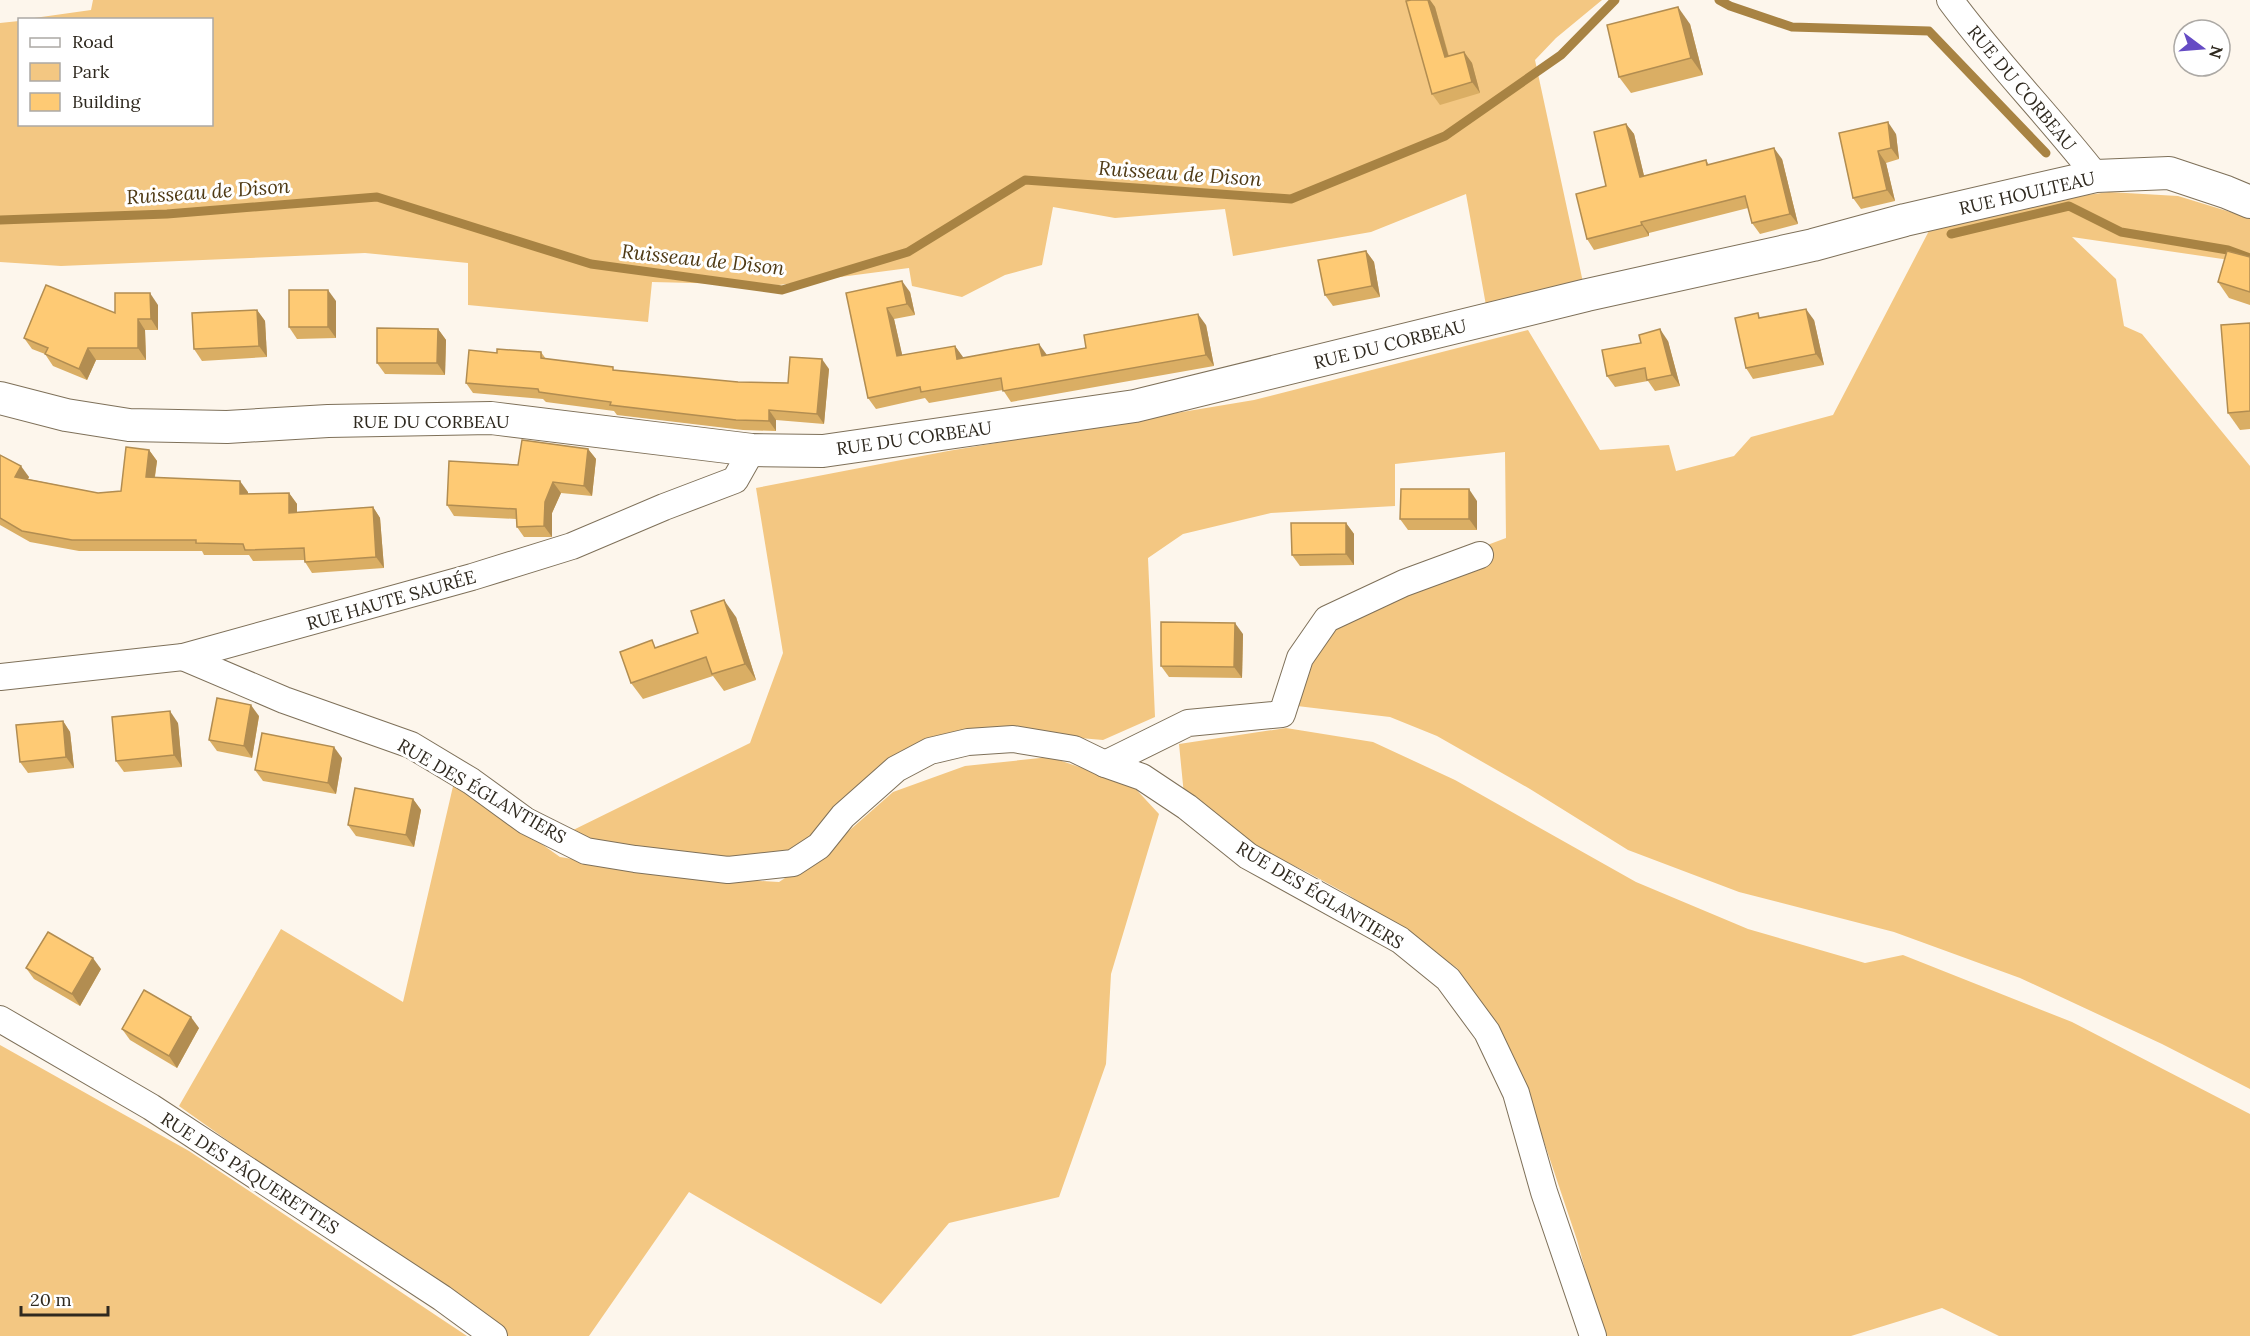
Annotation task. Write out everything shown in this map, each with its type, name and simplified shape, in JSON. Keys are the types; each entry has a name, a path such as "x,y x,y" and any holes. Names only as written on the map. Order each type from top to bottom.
{"street":[{"name":"RUE DU CORBEAU","path":"1950,0 1970,28 2055,124 2096,176"},
{"name":"RUE HOULTEAU","path":"1813,245 2096,176 2169,173 2250,202"},
{"name":"RUE DU CORBEAU","path":"0,398 66,415 129,425 226,427 328,421 491,418 752,450 823,451 1135,406 1587,295 1813,245"},
{"name":"RUE HAUTE SAURÉE","path":"0,677 183,657 461,580 572,546 735,480 752,450"},
{"path":"1106,764 1188,723 1282,714 1300,658 1327,619 1404,583 1480,555"},
{"name":"RUE DES ÉGLANTIERS","path":"183,657 284,700 411,745 471,781 526,821 586,851 728,870 793,863 819,846 843,816 896,769 930,751 968,742 1013,739 1074,749 1142,777 1187,807 1248,856 1400,940 1448,979 1487,1032 1516,1093 1544,1192 1593,1336"},
{"name":"RUE DES PÂQUERETTES","path":"0,1020 151,1107 442,1298 494,1336"}],"green space":[{"path":"93,0 1602,0 1556,38 1535,60 1584,287 1487,311 1466,194 1371,232 1233,256 1225,209 1115,218 1053,207 1042,265 1005,275 962,297 912,286 909,268 779,285 652,282 648,322 468,305 468,263 365,253 61,266 0,262 0,23 18,21 18,126 213,126 213,18 34,18 91,10"},
{"path":"2109,192 2178,196 2250,218 2250,263 2072,237 2116,279 2124,326 2142,334 2250,466 2250,1089 2162,1044 2020,978 1894,932 1739,892 1628,850 1530,789 1437,736 1390,717 1297,706 1317,644 1371,603 1474,550 1506,538 1505,452 1395,464 1395,506 1271,513 1183,534 1148,558 1155,717 1103,740 1034,734 911,754 800,852 739,864 561,836 750,743 783,653 756,488 948,451 1254,400 1528,330 1600,450 1669,445 1676,471 1734,456 1751,437 1833,415 1931,227 2035,202"},
{"path":"1286,728 1373,742 1455,780 1636,882 1748,929 1865,963 1903,955 2072,1022 2250,1114 2250,1336 1999,1336 1942,1308 1851,1336 1603,1336 1577,1240 1522,1076 1457,968 1347,894 1231,835 1184,795 1179,744"},
{"path":"1050,757 1132,785 1159,814 1111,974 1106,1064 1059,1197 949,1223 881,1304 689,1192 589,1336 503,1336 179,1106 281,929 403,1002 454,782 560,857 685,877 779,882 826,851 893,792 965,766"},
{"path":"0,1045 189,1151 467,1336 0,1336"}],"building":[{"path":"1428,0 1445,57 1464,52 1472,82 1432,94 1406,1"},
{"path":"1678,7 1691,58 1619,77 1607,25"},
{"path":"1888,122 1891,148 1878,151 1887,190 1853,198 1839,133"},
{"path":"1626,124 1640,177 1706,160 1707,165 1774,148 1790,214 1752,223 1745,196 1641,222 1642,225 1587,239 1576,194 1606,186 1594,132"},
{"path":"1366,251 1372,286 1325,295 1318,260"},
{"path":"2227,251 2250,257 2250,292 2218,282"},
{"path":"902,281 907,304 887,308 897,356 955,346 957,359 1039,344 1042,356 1086,348 1084,335 1198,314 1206,355 1003,391 1001,378 921,392 920,387 868,398 846,293"},
{"path":"46,285 115,313 115,293 150,293 151,319 138,319 138,348 88,348 79,369 45,354 48,348 24,338"},
{"path":"289,290 328,290 328,327 289,327"},
{"path":"1806,309 1816,354 1746,368 1735,318 1758,313 1759,318"},
{"path":"257,310 259,346 194,349 192,313"},
{"path":"2250,323 2250,411 2228,413 2221,325"},
{"path":"377,328 438,329 437,363 377,363"},
{"path":"1660,329 1672,375 1647,380 1645,368 1607,376 1602,350 1641,343 1639,335"},
{"path":"497,349 541,352 541,358 613,367 613,370 738,382 788,383 790,357 822,359 817,414 769,410 769,421 736,420 610,405 611,402 539,392 538,389 466,383 469,350 497,353"},
{"path":"522,440 588,449 584,486 553,482 545,502 544,526 517,527 516,509 447,505 449,461 518,465"},
{"path":"126,447 149,450 146,477 240,481 240,494 289,493 289,513 373,507 376,557 305,562 304,548 245,550 243,544 196,543 196,540 72,540 22,531 0,518 0,455 21,466 15,477 98,493 121,491"},
{"path":"1401,489 1469,489 1469,519 1400,519"},
{"path":"1291,523 1346,523 1346,554 1292,555"},
{"path":"724,600 745,664 712,674 706,657 631,683 620,652 652,640 655,648 698,633 691,611"},
{"path":"1161,622 1235,623 1234,667 1161,666"},
{"path":"217,698 251,705 244,746 209,740"},
{"path":"170,711 174,755 116,761 112,717"},
{"path":"63,721 66,757 20,762 16,725"},
{"path":"262,733 334,747 328,783 255,770"},
{"path":"355,788 413,799 406,835 348,825"},
{"path":"48,932 93,958 72,994 26,968"},
{"path":"144,990 191,1017 169,1056 122,1029"}],"waterway":[{"name":"Ruisseau de Dison","path":"0,220 167,214 377,197 591,264 782,290 908,252 1025,180 1291,199 1445,136 1561,55 1615,0"},
{"name":"Ruisseau de Dison","path":"1719,0 1730,6 1792,27 1929,31 2046,153"},
{"path":"1951,234 2069,206 2121,232 2228,250 2250,258"}]}
